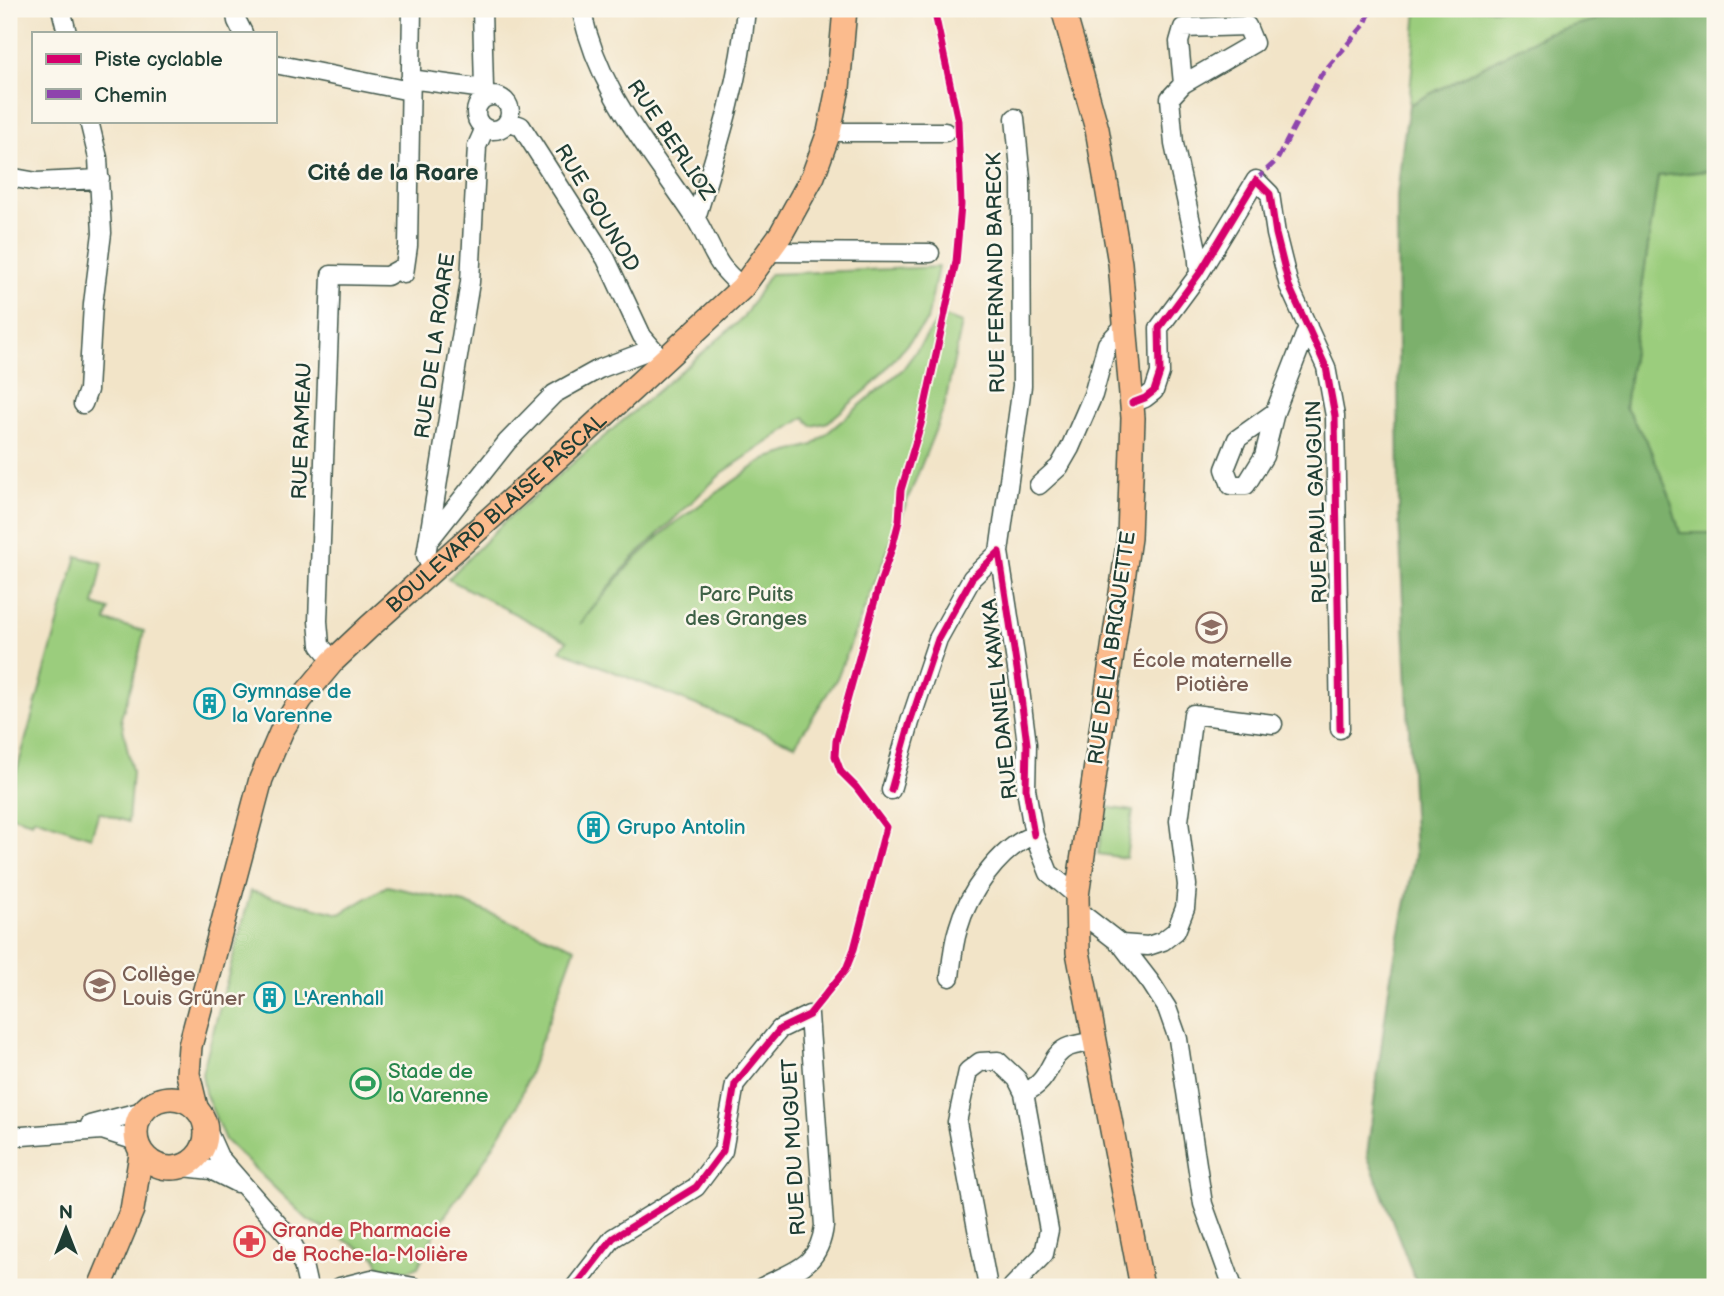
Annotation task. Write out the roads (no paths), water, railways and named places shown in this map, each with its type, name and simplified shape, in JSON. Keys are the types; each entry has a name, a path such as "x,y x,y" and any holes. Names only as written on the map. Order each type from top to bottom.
{"main road":[{"name":"BOULEVARD BLAISE PASCAL","path":"201,1118 188,1074 190,1046 261,779 276,743 295,709 333,661 581,437 657,355 742,288 780,234 813,176 829,132 838,88 845,9"},
{"name":"RUE DE LA BRIQUETTE","path":"1063,9 1097,129 1120,263 1133,418 1129,538 1077,903 1078,952 1142,1287"},
{"name":"BOULEVARD BLAISE PASCAL","path":"151,1105 190,1046"},
{"path":"100,1287 132,1210 155,1179 200,1154 204,1146 201,1118 180,1099 151,1105 137,1122 139,1147 132,1210"},
{"path":"139,1147 151,1163 178,1168"}],"street":[{"path":"61,9 67,32"},
{"path":"235,9 237,22 242,32"},
{"path":"410,85 412,9"},
{"name":"RUE DE LA ROARE","path":"432,569 426,555 470,282 477,146 485,128 477,117 477,108 486,93 482,9"},
{"name":"RUE BERLIOZ","path":"581,9 590,49 611,94 696,218 720,265 742,288"},
{"path":"696,218 719,144 743,46 746,9"},
{"path":"1184,84 1179,42 1183,27 1247,26 1254,43 1184,84 1170,98 1174,144 1197,250 1199,274"},
{"path":"276,64 410,85 486,93 502,99 510,114 508,121 498,130 485,128"},
{"name":"RUE RAMEAU","path":"333,661 320,645 318,621 331,275 387,276 404,273 408,246 410,85"},
{"name":"RUE FERNAND BARECK","path":"1000,555 1022,386 1021,179 1015,118"},
{"name":"RUE GOUNOD","path":"508,121 521,127 606,259 642,336 657,355"},
{"path":"83,404 88,390 93,304 102,233 100,179 89,122"},
{"path":"829,132 945,132"},
{"path":"9,177 37,181 100,179"},
{"name":"RUE PAUL GAUGUIN","path":"1132,403 1154,391 1160,373 1158,328 1199,274 1256,180 1270,194 1276,234 1290,286 1326,367 1335,416 1340,729"},
{"path":"767,252 930,253"},
{"path":"1039,485 1059,467 1070,448 1093,395 1107,344 1125,325"},
{"path":"1276,412 1308,327"},
{"name":"BOULEVARD BLAISE PASCAL","path":"429,541 506,442 554,394 599,369 657,355"},
{"path":"891,790 909,722 938,639 972,578 1000,555"},
{"name":"RUE DANIEL KAWKA","path":"1000,555 1027,744 1026,789 1034,835 1049,873 1121,944 1162,999 1178,1039 1203,1204 1233,1287"},
{"path":"1121,944 1148,946 1163,941 1176,932 1185,908 1187,886 1179,821 1193,714 1273,724"},
{"path":"950,977 958,928 980,882 1002,855 1034,835"},
{"name":"RUE DU MUGUET","path":"575,1287 613,1238 696,1187 723,1151 735,1084 780,1029 809,1015 824,1226 821,1245 807,1264 762,1287"},
{"path":"1024,1093 1037,1087 1046,1077 1056,1056 1067,1047 1094,1041"},
{"path":"988,1287 957,1122 968,1070 980,1062 998,1062 1017,1079 1024,1093 1049,1230 1044,1254 1012,1287"},
{"path":"80,1130 95,1122 151,1105"},
{"path":"201,1118 219,1157 289,1237 303,1265 308,1287"},
{"path":"9,1138 102,1129 139,1147"},
{"path":"178,1168 211,1170 244,1186"},
{"path":"340,1287 372,1279 414,1287"}],"place":[{"name":"École maternelle Piotière","path":"1212,628"},
{"name":"Gymnase de la Varenne","path":"209,703"},
{"name":"Grupo Antolin","path":"594,827"},
{"name":"Collège Louis Grüner","path":"99,986"},
{"name":"L'Arenhall","path":"270,998"},
{"name":"Stade de la Varenne","path":"365,1083"},
{"name":"Grande Pharmacie de Roche-la-Molière","path":"249,1242"}],"district":[{"name":"Cité de la Roare","path":"393,173"}],"park label":[{"name":"Parc Puits des Granges","path":"746,606"}]}
